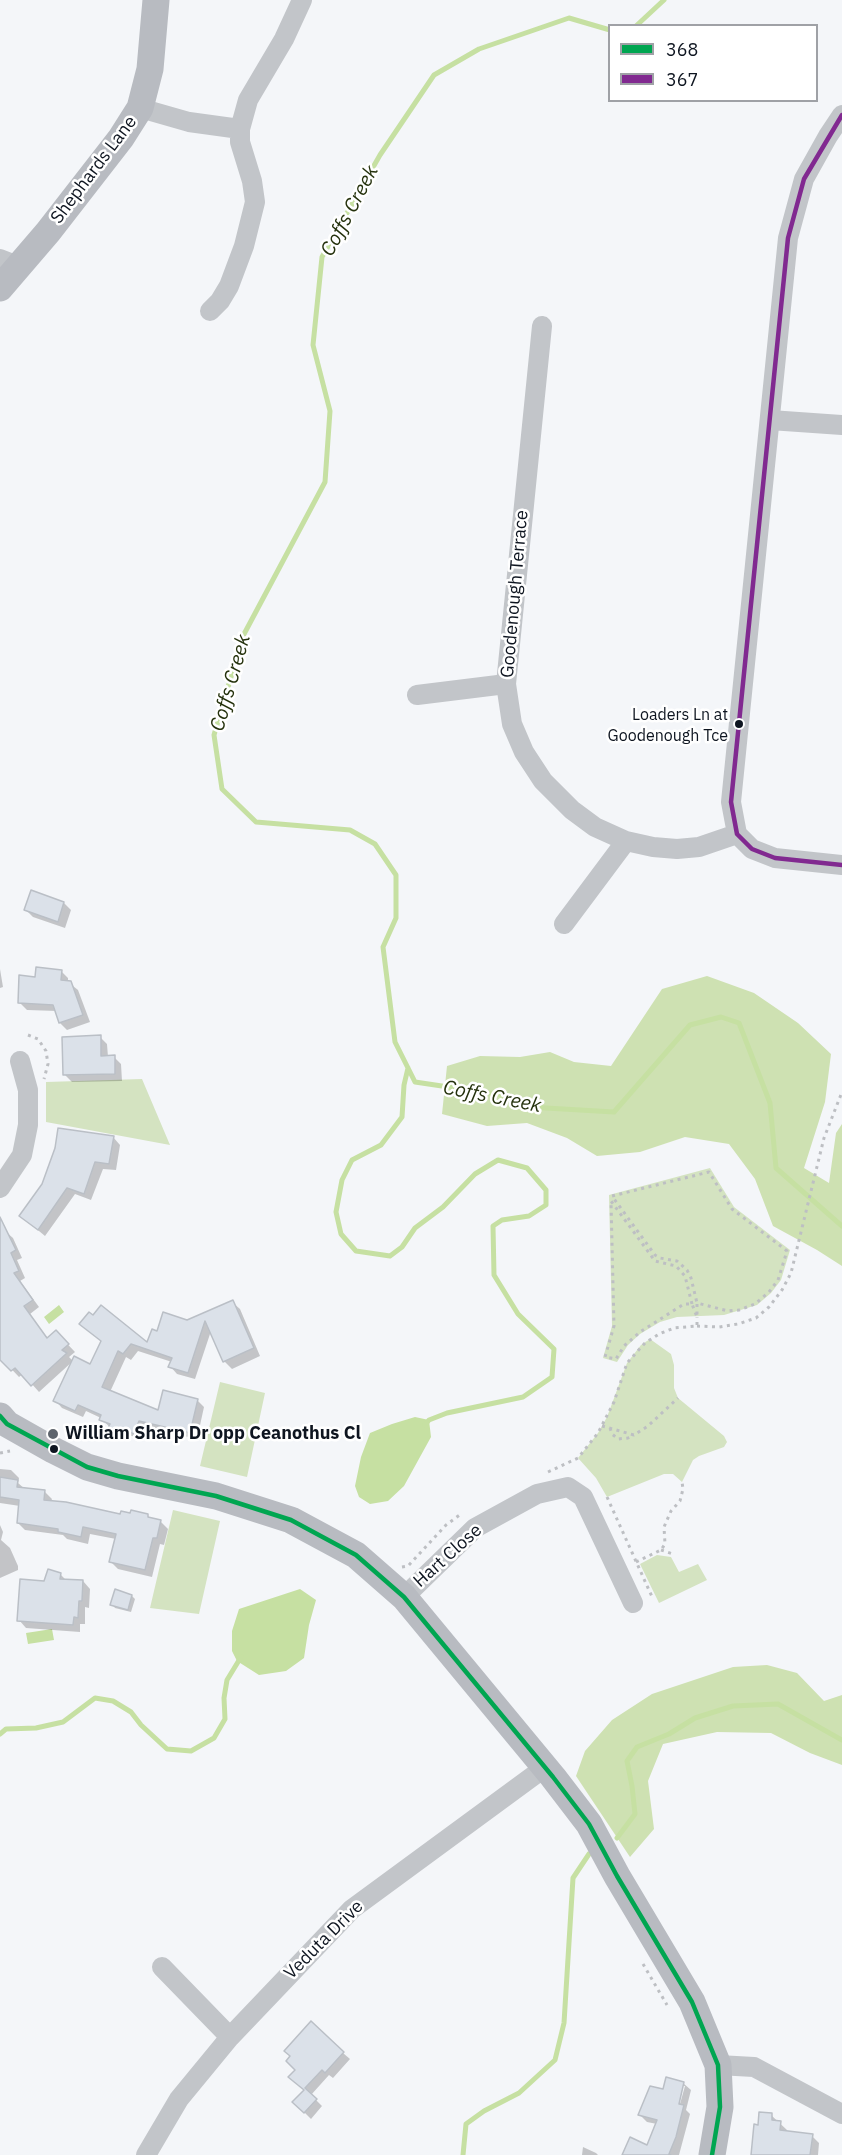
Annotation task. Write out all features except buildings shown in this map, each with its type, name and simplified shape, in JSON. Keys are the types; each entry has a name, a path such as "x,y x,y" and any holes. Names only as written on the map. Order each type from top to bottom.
{"street":[{"name":"Shephards Lane","path":"0,288 9,263 48,232 121,138 140,108 150,69 156,0"},
{"path":"210,311 220,301 229,286 244,246 255,202 252,181 240,142 240,129 248,100 284,39 302,0"},
{"path":"140,108 189,122 240,129"},
{"path":"842,115 804,179 788,237 731,802 737,834 752,849 775,858 842,865"},
{"name":"Goodenough Terrace","path":"542,326 506,684 512,724 524,752 543,781 572,810 595,827 626,841 677,849 699,847 737,834"},
{"path":"770,420 842,425"},
{"path":"417,695 506,684"},
{"path":"564,924 626,841"},
{"path":"0,1188 22,1155 28,1125 28,1090 20,1061"},
{"path":"2,1424 87,1467 118,1476 216,1496 291,1520 356,1555 404,1598 589,1824 617,1876 692,2002 718,2066 720,2107 712,2155"},
{"name":"Hart Close","path":"404,1598 475,1528 537,1494 568,1486 583,1497 633,1603"},
{"name":"Veduta Drive","path":"146,2155 179,2099 230,2037 352,1909 544,1768"},
{"path":"162,1967 230,2037"},
{"path":"718,2066 754,2067 842,2114"}],"path":[{"path":"547,1473 578,1458 602,1426 614,1402 620,1377 627,1363 645,1343 659,1334 674,1329 738,1324 756,1318 769,1307 782,1290 790,1273 824,1138 842,1092"},
{"path":"694,1303 692,1278 687,1270 677,1261 655,1255 612,1196 709,1172 732,1209 787,1251 778,1280 770,1292 754,1304 739,1310 728,1311 694,1303 684,1304 640,1332 624,1346 616,1359 605,1357 614,1326 611,1202 655,1261 676,1266 685,1276 694,1303 697,1326"},
{"path":"610,1428 612,1434 618,1439 628,1438 648,1426 678,1398"},
{"path":"602,1426 634,1435"},
{"path":"636,1562 661,1550 665,1544 664,1527 671,1511 680,1501 682,1482"},
{"path":"607,1497 653,1599"},
{"path":"399,1569 408,1566 446,1525 463,1513"},
{"path":"661,1550 673,1554"},
{"path":"640,1959 668,2006"}],"shaded area":[{"path":"707,976 754,993 798,1023 831,1054 825,1102 804,1168 829,1183 836,1133 842,1124 842,1266 773,1226 755,1179 729,1144 685,1137 640,1152 597,1156 567,1138 527,1123 487,1126 442,1114 447,1066 480,1056 520,1057 550,1052 574,1062 611,1066 662,989"},
{"path":"142,1079 170,1145 46,1122 46,1082"},
{"path":"710,1168 734,1207 790,1250 781,1280 757,1305 724,1315 677,1317 660,1322 640,1334 628,1345 617,1362 603,1358 612,1326 609,1195"},
{"path":"59,1305 64,1312 49,1324 44,1317"},
{"path":"650,1339 671,1354 674,1365 674,1388 678,1398 724,1436 727,1442 724,1447 693,1460 682,1482 673,1474 664,1474 607,1497 596,1478 578,1458 598,1433 607,1417 627,1363 641,1345"},
{"path":"220,1382 265,1393 247,1477 200,1466"},
{"path":"415,1417 429,1420 431,1437 404,1486 388,1501 370,1504 359,1497 355,1486 361,1457 370,1433"},
{"path":"173,1510 220,1521 199,1614 150,1608"},
{"path":"657,1555 671,1557 679,1572 698,1564 707,1580 659,1603 640,1564"},
{"path":"300,1589 316,1600 304,1658 286,1671 259,1675 237,1661 232,1651 232,1631 239,1609"},
{"path":"52,1629 54,1640 28,1644 26,1633"},
{"path":"767,1665 797,1673 824,1701 842,1695 842,1765 810,1753 771,1733 717,1732 663,1744 648,1781 654,1829 630,1857 576,1776 585,1751 612,1720 652,1694 733,1667"}],"waterway":[{"name":"Coffs Creek","path":"638,24 664,0"},
{"name":"Coffs Creek","path":"608,29 569,18 479,49 434,75 380,155 322,257 313,345 330,411 325,482 243,636 214,735 222,789 256,822 350,830 375,844 396,875 396,918 383,947 395,1042 415,1082 509,1096 529,1107 614,1112 690,1025 721,1017 739,1023 770,1103 776,1168 842,1226"},
{"path":"408,1068 404,1085 402,1117 381,1145 352,1160 342,1180 336,1212 341,1234 356,1251 390,1256 402,1247 415,1228 443,1207 475,1174 498,1160 527,1168 546,1190 546,1205 529,1216 502,1220 493,1226 494,1275 518,1314 554,1349 552,1377 523,1397 447,1413 429,1420 425,1425"},
{"path":"0,1734 6,1729 36,1728 63,1722 95,1698 113,1701 131,1712 141,1725 167,1749 191,1751 214,1738 225,1719 224,1698 227,1680 241,1657"},
{"path":"617,1838 635,1814 627,1761 637,1747 669,1734 695,1718 733,1706 778,1704 842,1740"},
{"path":"463,2155 466,2124 484,2111 519,2093 555,2060 564,2023 573,1878 589,1854"}],"transit line":[{"name":"367","path":"842,115 804,179 788,238 731,802 737,834 752,849 775,858 842,865"},
{"name":"368","path":"0,1416 7,1424 87,1467 118,1476 216,1496 291,1520 356,1555 404,1597 589,1824 617,1876 692,2002 718,2065 720,2107 712,2155"}],"place":[{"name":"Loaders Ln at Goodenough Tce","path":"739,724"},
{"name":"William Sharp Dr opp Ceanothus Cl","path":"53,1434"}]}
